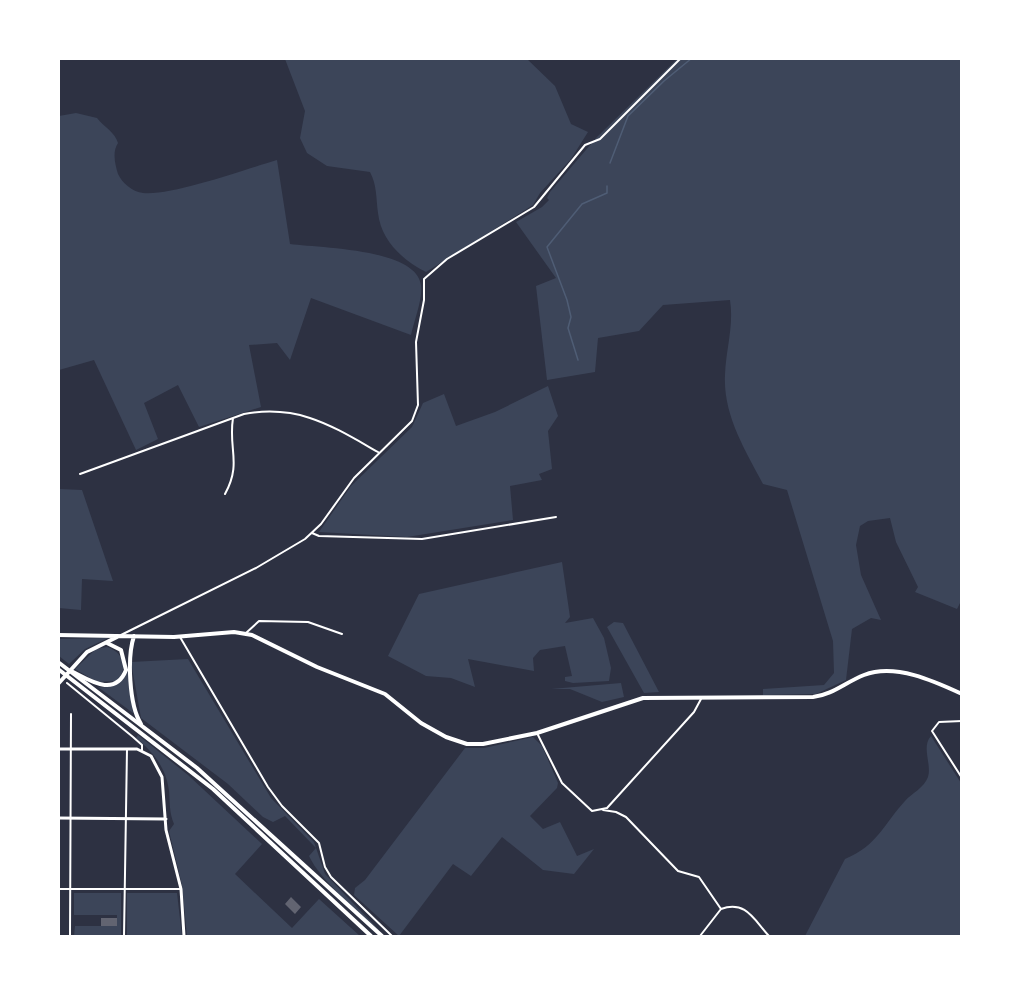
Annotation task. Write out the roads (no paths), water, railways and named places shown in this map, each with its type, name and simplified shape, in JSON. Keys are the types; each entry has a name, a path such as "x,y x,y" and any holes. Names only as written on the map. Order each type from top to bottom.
{"main road":[{"path":"58,635 180,637 246,633 262,638 317,668 385,694 421,723 457,742 483,744 537,733 643,698 821,696 865,675 882,672 927,679 962,694"},
{"path":"58,684 87,652 121,636"},
{"path":"134,636 129,660 136,715 141,724"},
{"path":"105,642 121,650 129,660"},
{"path":"58,662 100,685 114,684 126,670 121,650"},
{"path":"72,668 216,784 354,914 382,936"},
{"path":"58,670 213,789 371,936"}],"street":[{"path":"121,636 135,626 256,568 312,533 378,452 401,432 416,413 416,342 424,300 424,279 447,259 534,207 585,145 600,139 681,58"},
{"path":"80,474 233,418 260,411 300,413 378,452"},
{"path":"225,494 236,469 231,428 233,418"},
{"path":"312,533 319,536 372,540 422,539 556,517"},
{"path":"246,633 259,621 308,622 342,634"},
{"path":"134,636 135,626"},
{"path":"180,637 268,787 282,806 319,843 327,872 392,936"},
{"path":"67,683 133,737 142,746 142,750 154,760 162,777 166,819 180,890 184,936"},
{"path":"603,810 694,712 703,696"},
{"path":"70,936 71,714"},
{"path":"962,721 946,719 939,722 932,731 962,777"},
{"path":"537,733 562,783 592,811 616,812 626,817 678,871 699,877 721,909"},
{"path":"58,749 142,750"},
{"path":"124,936 127,749"},
{"path":"58,818 166,819"},
{"path":"58,889 180,890"},
{"path":"700,936 721,909 734,906 743,907 769,936"}],"waterway":[{"path":"610,163 628,116 692,58"},
{"path":"578,360 568,328 571,317 567,300 547,247 582,204 607,193 607,186"}]}
